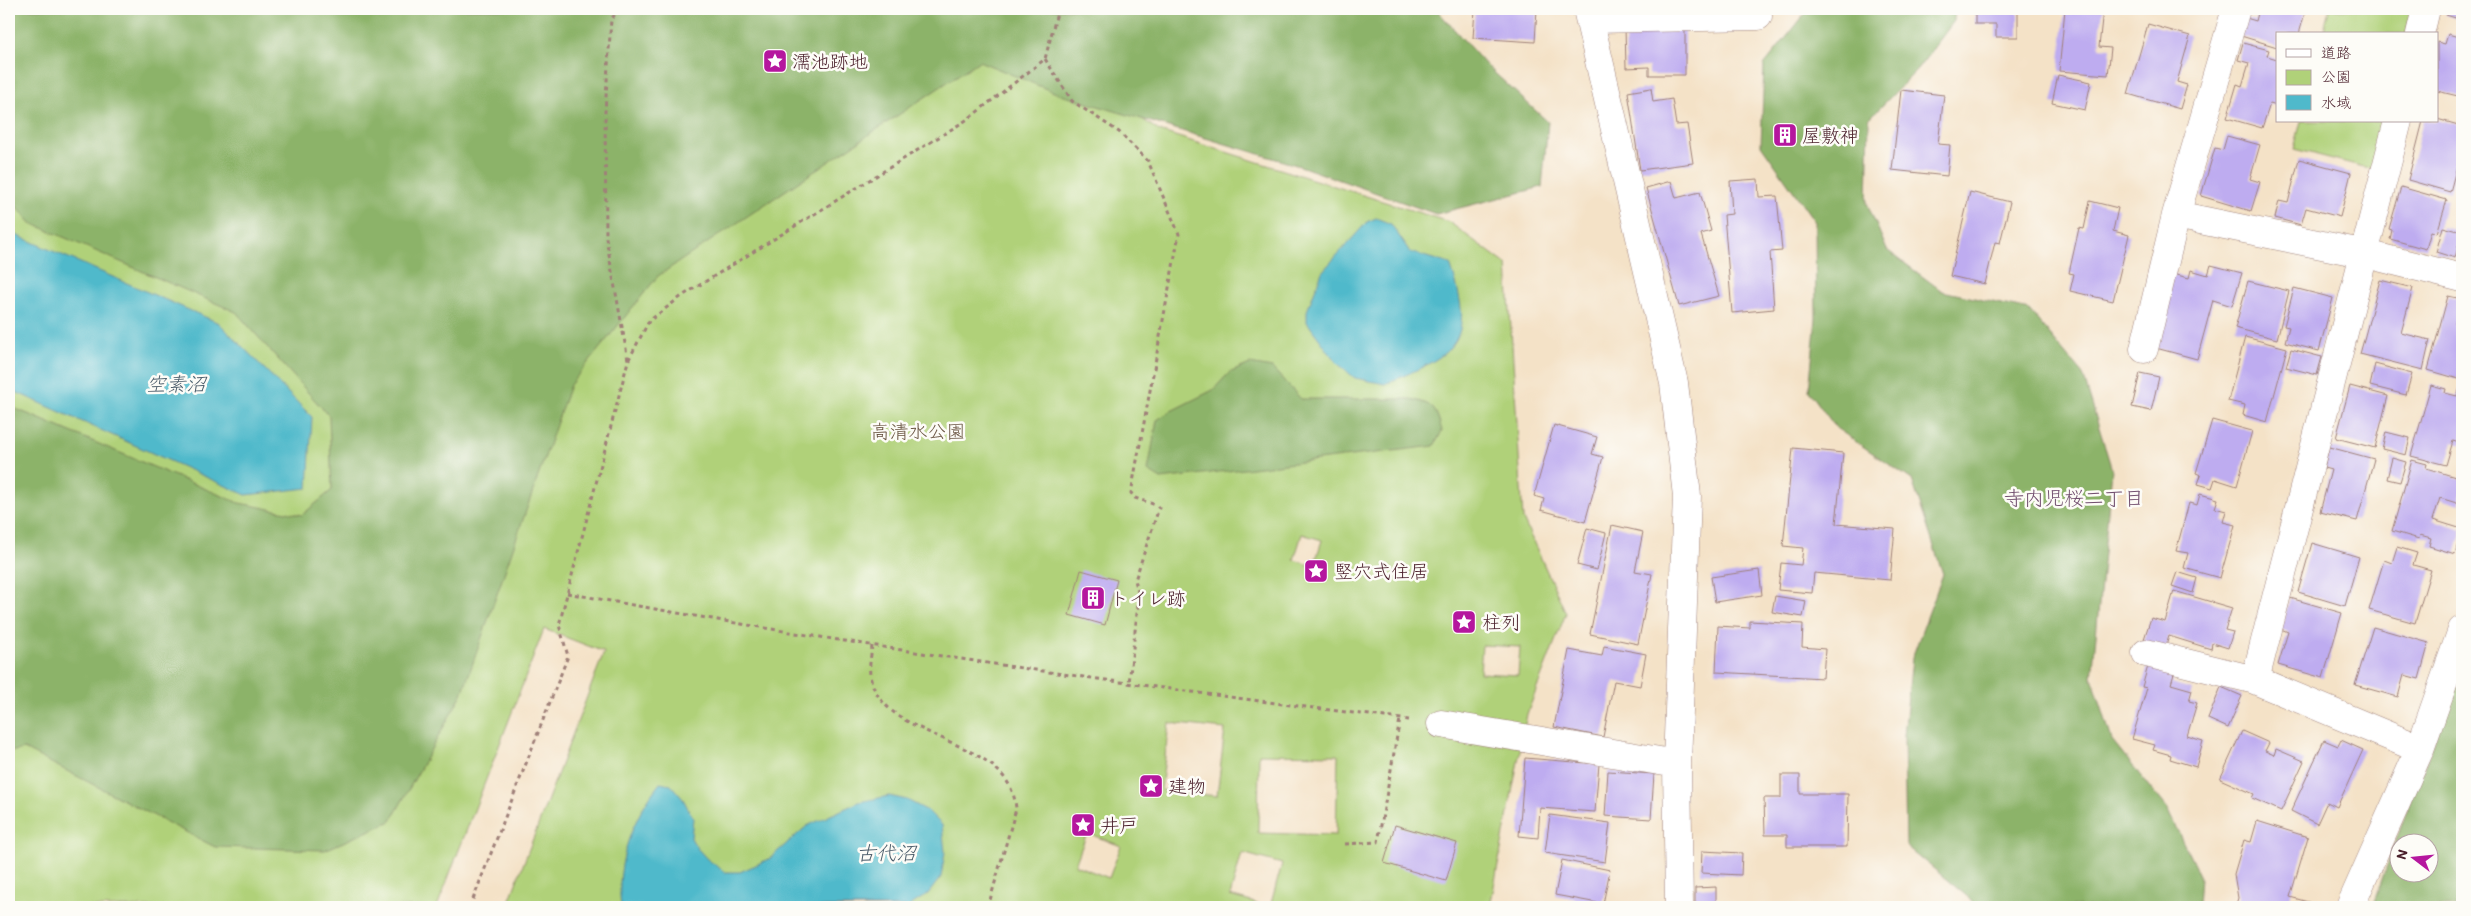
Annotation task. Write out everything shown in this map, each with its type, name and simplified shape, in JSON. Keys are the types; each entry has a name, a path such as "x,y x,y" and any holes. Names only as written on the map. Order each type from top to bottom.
{"street":[{"path":"2144,348 2176,215 2236,9"},
{"path":"2420,32 2426,9"},
{"path":"1679,907 1677,764 1686,496 1674,383 1589,14 1758,16"},
{"path":"2255,680 2366,254 2398,122"},
{"path":"2176,215 2366,254 2462,278"},
{"path":"2350,907 2420,749 2462,630"},
{"path":"2146,653 2255,680 2420,749"},
{"path":"1441,724 1677,764"}],"path":[{"path":"620,9 611,19 605,112 606,238 628,361"},
{"path":"470,907 568,656 559,625 628,361 649,321 682,296 968,119 1045,59 1058,9"},
{"path":"1045,59 1072,101 1119,132 1148,161 1179,234 1131,493 1135,498 1156,505 1159,508 1135,580 1139,596 1129,683"},
{"path":"567,593 872,646 1129,683 1441,724"},
{"path":"872,646 871,680 879,696 895,714 985,760 1006,780 1015,795 1016,809 988,907"},
{"path":"1345,844 1378,842 1400,719"},
{"path":"510,904 516,907"}],"green space":[{"name":"高清水公園","path":"9,9 1082,9 1103,91 1159,131 1449,222 1507,265 1523,519 1566,613 1527,714 1490,907 1270,907 1282,864 1242,853 1230,896 1269,907 507,907 604,652 544,629 437,907 9,907","holes":["1302,534 1322,540 1314,566 1294,560","1482,645 1520,647 1518,675 1480,673","1169,723 1225,729 1217,796 1161,790","1259,754 1338,755 1336,835 1258,833","1087,833 1121,846 1109,878 1075,865"]},
{"path":"9,9 1436,9 1486,65 1548,122 1542,187 1436,214 1303,167 1061,95 979,61 658,276 570,385 462,694 391,821 325,850 215,847 24,749 9,752 9,406 239,503 302,515 332,490 329,416 236,312 31,223 9,198"},
{"path":"1809,9 1955,9 1954,21 1917,70 1869,119 1867,203 1887,250 1942,291 2029,310 2083,375 2112,470 2092,677 2112,740 2167,809 2200,877 2198,907 1980,907 1906,846 1904,736 1912,658 1943,574 1912,480 1836,428 1809,391 1816,318 1815,222 1761,145 1764,65"},
{"path":"2329,9 2413,9 2407,32 2323,32"},
{"path":"2301,122 2384,122 2372,169 2294,149"},
{"path":"1250,364 1272,368 1301,399 1410,399 1424,403 1436,412 1442,431 1434,446 1161,479 1148,471 1157,420 1213,390 1229,373"},
{"path":"2462,676 2462,907 2372,907 2388,863 2388,884 2438,884 2438,834 2398,834 2415,788"}],"water":[{"path":"1376,218 1391,224 1410,252 1450,264 1458,291 1461,313 1460,330 1454,343 1443,354 1409,374 1385,384 1355,378 1336,362 1307,322 1307,311 1322,272 1367,222"},
{"name":"空素沼","path":"9,232 219,323 312,417 308,488 246,495 9,389"},
{"name":"古代沼","path":"660,783 671,785 683,799 693,818 691,838 707,859 725,872 740,872 769,859 807,826 859,802 889,796 907,800 928,811 942,825 945,852 941,877 928,894 908,907 621,907 621,874 628,841 642,810"}],"building":[{"path":"1475,9 1537,9 1535,42 1473,38"},
{"path":"1975,9 2018,9 2018,37 1996,37 1996,24 1975,24"},
{"path":"2065,9 2103,9 2099,47 2111,48 2108,75 2059,71"},
{"path":"2259,9 2306,9 2300,32 2276,32 2276,47 2241,36 2246,18 2256,21"},
{"path":"2447,9 2462,9 2462,20 2446,15"},
{"path":"2148,24 2190,36 2177,82 2187,85 2180,109 2128,94"},
{"path":"1685,26 1685,75 1649,75 1649,67 1626,68 1625,27"},
{"path":"2448,34 2462,38 2462,97 2438,91 2438,42 2445,44"},
{"path":"2243,43 2269,50 2267,56 2276,59 2276,106 2270,104 2262,128 2227,118 2237,84 2242,86 2249,63 2238,60"},
{"path":"2058,75 2091,82 2085,110 2052,103"},
{"path":"1651,88 1653,102 1672,99 1676,125 1687,124 1693,163 1640,170 1628,92"},
{"path":"1901,90 1944,95 1938,144 1950,145 1947,176 1892,170"},
{"path":"2438,119 2462,126 2462,147 2450,192 2408,180 2423,122 2438,122"},
{"name":"屋敷神","path":"1791,127 1795,139 1778,144 1774,132"},
{"path":"2227,136 2260,145 2250,179 2260,182 2251,211 2201,196 2215,148 2223,150"},
{"path":"2299,159 2351,173 2340,217 2306,208 2301,225 2275,218 2279,201 2288,203"},
{"path":"1758,179 1759,197 1777,196 1782,251 1770,252 1774,309 1732,313 1724,215 1732,214 1730,181"},
{"path":"1671,181 1676,198 1700,192 1711,231 1701,234 1719,296 1679,306 1646,188"},
{"path":"2401,187 2447,200 2437,233 2431,231 2426,249 2390,239 2392,230 2389,229"},
{"path":"1970,192 2010,202 2000,243 1995,242 1985,284 1950,276"},
{"path":"2090,201 2118,208 2113,231 2129,235 2113,301 2070,291 2074,274 2069,273 2079,228 2084,229"},
{"path":"2443,227 2462,232 2455,258 2436,252"},
{"path":"2211,265 2242,273 2232,306 2213,300 2197,359 2152,347 2173,274 2189,278 2191,270 2208,275"},
{"path":"2380,280 2413,288 2401,333 2430,340 2423,370 2360,354"},
{"path":"2248,281 2289,291 2277,339 2235,328"},
{"path":"2294,288 2333,298 2319,351 2285,342 2289,327 2284,326"},
{"path":"2448,296 2462,299 2455,323 2462,325 2462,380 2428,370"},
{"path":"2245,337 2287,348 2267,422 2243,415 2245,405 2228,401"},
{"path":"2291,349 2322,357 2317,375 2286,367"},
{"path":"2375,364 2412,374 2406,395 2370,386"},
{"path":"2140,373 2159,377 2151,411 2132,407"},
{"path":"2431,385 2446,389 2445,393 2457,396 2460,388 2462,388 2462,444 2453,441 2446,465 2411,456"},
{"path":"2350,386 2388,396 2375,448 2336,438"},
{"path":"2212,420 2252,431 2237,486 2215,479 2212,488 2198,484 2201,475 2196,473"},
{"path":"1554,425 1597,437 1592,454 1603,457 1585,522 1541,510 1544,499 1534,496"},
{"path":"2386,432 2410,438 2406,455 2382,449"},
{"path":"2329,447 2374,459 2357,521 2320,512 2331,470 2324,468"},
{"path":"1793,448 1843,453 1836,524 1895,529 1890,580 1814,573 1812,593 1778,590 1781,563 1801,565 1803,548 1783,546"},
{"path":"2392,458 2406,462 2400,482 2387,479"},
{"path":"2412,460 2427,464 2426,468 2462,479 2460,504 2440,498 2433,520 2462,529 2455,554 2429,546 2431,538 2420,535 2419,539 2392,531"},
{"path":"2200,494 2218,499 2215,508 2226,511 2223,522 2235,525 2220,578 2184,568 2188,553 2176,551 2189,503 2197,505"},
{"path":"1612,525 1643,532 1635,571 1652,574 1638,644 1590,634"},
{"path":"1587,528 1606,533 1597,570 1577,565"},
{"path":"2312,543 2359,557 2345,606 2298,592"},
{"path":"2397,547 2417,553 2413,565 2431,570 2415,623 2369,610 2384,560 2392,563"},
{"name":"トイレ跡","path":"1081,570 1117,580 1105,625 1069,615"},
{"path":"1759,570 1762,595 1715,602 1711,577"},
{"path":"2177,572 2197,578 2193,593 2172,586"},
{"path":"2174,591 2232,608 2225,630 2233,632 2228,648 2212,643 2211,649 2169,636 2165,649 2143,642 2151,618 2165,622"},
{"path":"1775,596 1806,601 1803,617 1772,612"},
{"path":"2290,598 2342,613 2323,678 2278,665 2288,632 2281,629"},
{"path":"1750,621 1803,624 1802,647 1825,649 1823,678 1716,672 1718,626 1750,628"},
{"path":"2373,627 2429,643 2419,679 2404,675 2398,697 2355,685"},
{"path":"1604,646 1646,654 1640,686 1614,681 1603,737 1554,727 1569,650 1602,656"},
{"path":"2148,666 2174,674 2171,684 2192,690 2189,701 2197,703 2187,736 2203,741 2196,767 2170,759 2171,755 2153,750 2155,745 2132,739 2147,688 2142,687"},
{"path":"2221,687 2242,696 2228,728 2208,719"},
{"path":"2242,731 2269,743 2265,751 2274,755 2276,749 2304,761 2281,811 2252,798 2254,794 2220,779"},
{"path":"2324,740 2338,746 2341,740 2363,750 2337,807 2327,802 2317,824 2291,811"},
{"path":"1525,758 1599,764 1595,812 1540,808 1538,838 1519,836"},
{"path":"1608,771 1654,774 1651,819 1605,816"},
{"path":"1781,775 1800,775 1800,794 1848,794 1847,847 1787,847 1787,835 1765,835 1764,798 1781,798"},
{"path":"1550,815 1610,823 1605,862 1545,853"},
{"path":"2257,821 2308,837 2290,897 2319,905 2318,907 2235,907 2238,898 2234,874 2244,840 2251,842"},
{"path":"1395,825 1457,843 1446,881 1384,863"},
{"path":"1702,851 1742,853 1741,875 1701,873"},
{"path":"1562,860 1610,870 1603,904 1555,895"},
{"path":"1716,887 1716,907 1695,907 1695,888"}],"place":[{"name":"濡池跡地","path":"775,61"},
{"name":"屋敷神","path":"1785,135"},
{"name":"竪穴式住居","path":"1316,571"},
{"name":"トイレ跡","path":"1093,598"},
{"name":"柱列","path":"1464,622"},
{"name":"建物","path":"1151,786"},
{"name":"井戸","path":"1083,825"}],"district":[{"name":"寺内児桜二丁目","path":"2074,498"}]}
